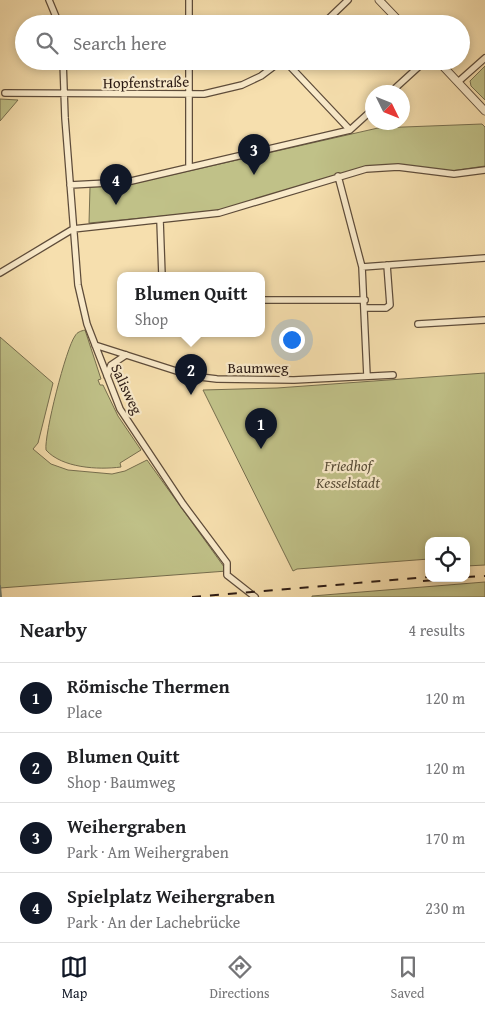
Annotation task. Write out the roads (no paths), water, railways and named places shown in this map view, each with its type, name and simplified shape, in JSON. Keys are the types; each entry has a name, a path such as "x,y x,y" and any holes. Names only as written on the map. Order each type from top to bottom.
{"street":[{"path":"49,0 55,15"},
{"path":"189,0 189,15"},
{"path":"332,15 348,0"},
{"path":"379,0 393,15"},
{"path":"458,82 485,58"},
{"name":"Salisweg","path":"63,70 73,229 80,298 95,345 120,409 150,455 227,563 227,575 254,597"},
{"path":"189,70 189,167"},
{"name":"Hopfenstraße","path":"5,93 64,95 215,92 242,85 268,70"},
{"path":"292,70 350,130"},
{"path":"399,85 415,70"},
{"path":"447,70 485,111"},
{"path":"70,185 127,182 350,130 365,116"},
{"path":"0,273 73,229 160,220 238,209 338,176 381,168 405,168 446,174 485,170"},
{"path":"338,176 362,267 367,376"},
{"path":"160,220 162,272"},
{"path":"362,267 485,258"},
{"path":"365,308 386,308 390,305 388,265"},
{"path":"265,300 364,300"},
{"path":"418,324 485,320"},
{"name":"Baumweg","path":"95,345 192,376 217,380 286,380 393,375"},
{"path":"107,378 111,365 126,356"}],"waterway":[{"path":"0,586 1,597"}],"railway":[{"path":"470,577 485,576"},
{"path":"192,597 425,577"}],"place":[{"name":"Weihergraben","path":"254,175"},
{"name":"Spielplatz Weihergraben","path":"116,205"},
{"name":"Blumen Quitt","path":"191,395"},
{"name":"Römische Thermen","path":"261,449"}],"park label":[{"name":"Friedhof Kesselstadt","path":"348,474"}]}
